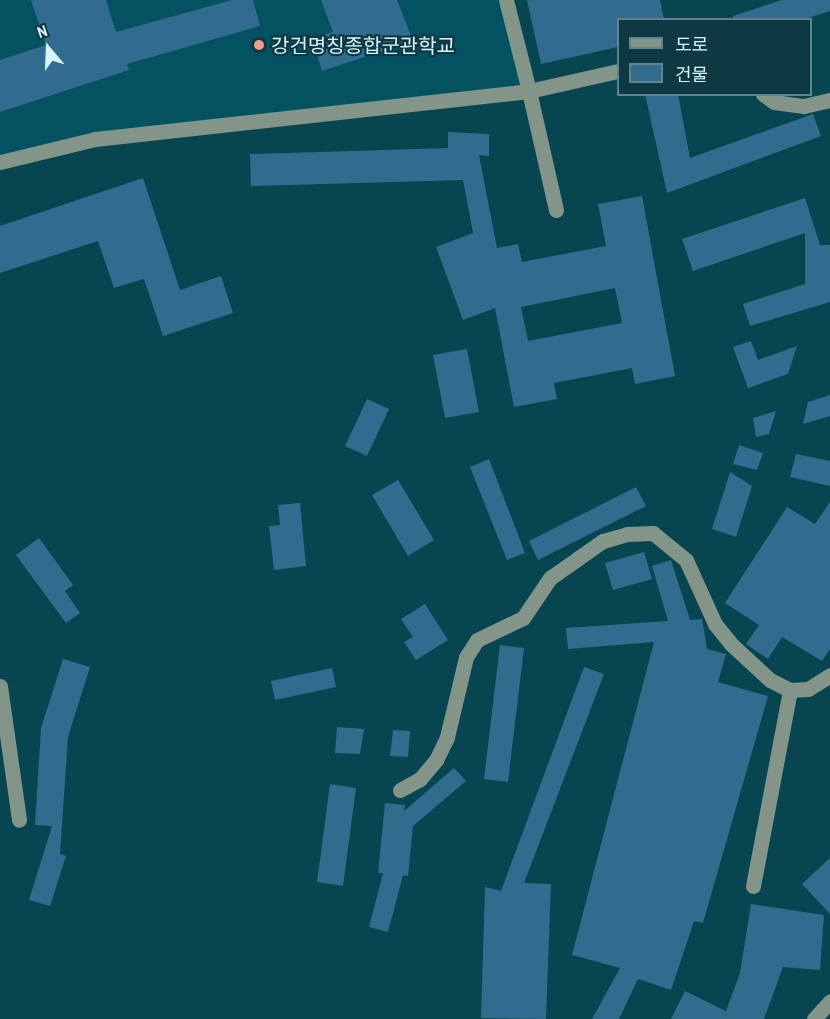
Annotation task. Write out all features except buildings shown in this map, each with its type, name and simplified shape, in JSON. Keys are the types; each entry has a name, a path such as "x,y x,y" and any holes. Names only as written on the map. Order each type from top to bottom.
{"street":[{"path":"506,0 556,210"},
{"path":"0,162 94,139 529,91 617,71"},
{"path":"766,96 774,102 804,106 830,100"},
{"path":"400,790 420,778 436,760 447,737 466,657 477,640 523,618 550,578 603,541 627,534 653,533 679,554 698,582 715,624 731,644 770,680 790,690 808,689 830,675"},
{"path":"0,686 19,820"},
{"path":"753,886 790,690"},
{"path":"814,1019 830,1001"}],"shaded area":[{"name":"강건명칭종합군관학교","path":"0,0 506,0 529,91 95,139 0,162"}],"place":[{"name":"강건명칭종합군관학교","path":"259,45"}]}
